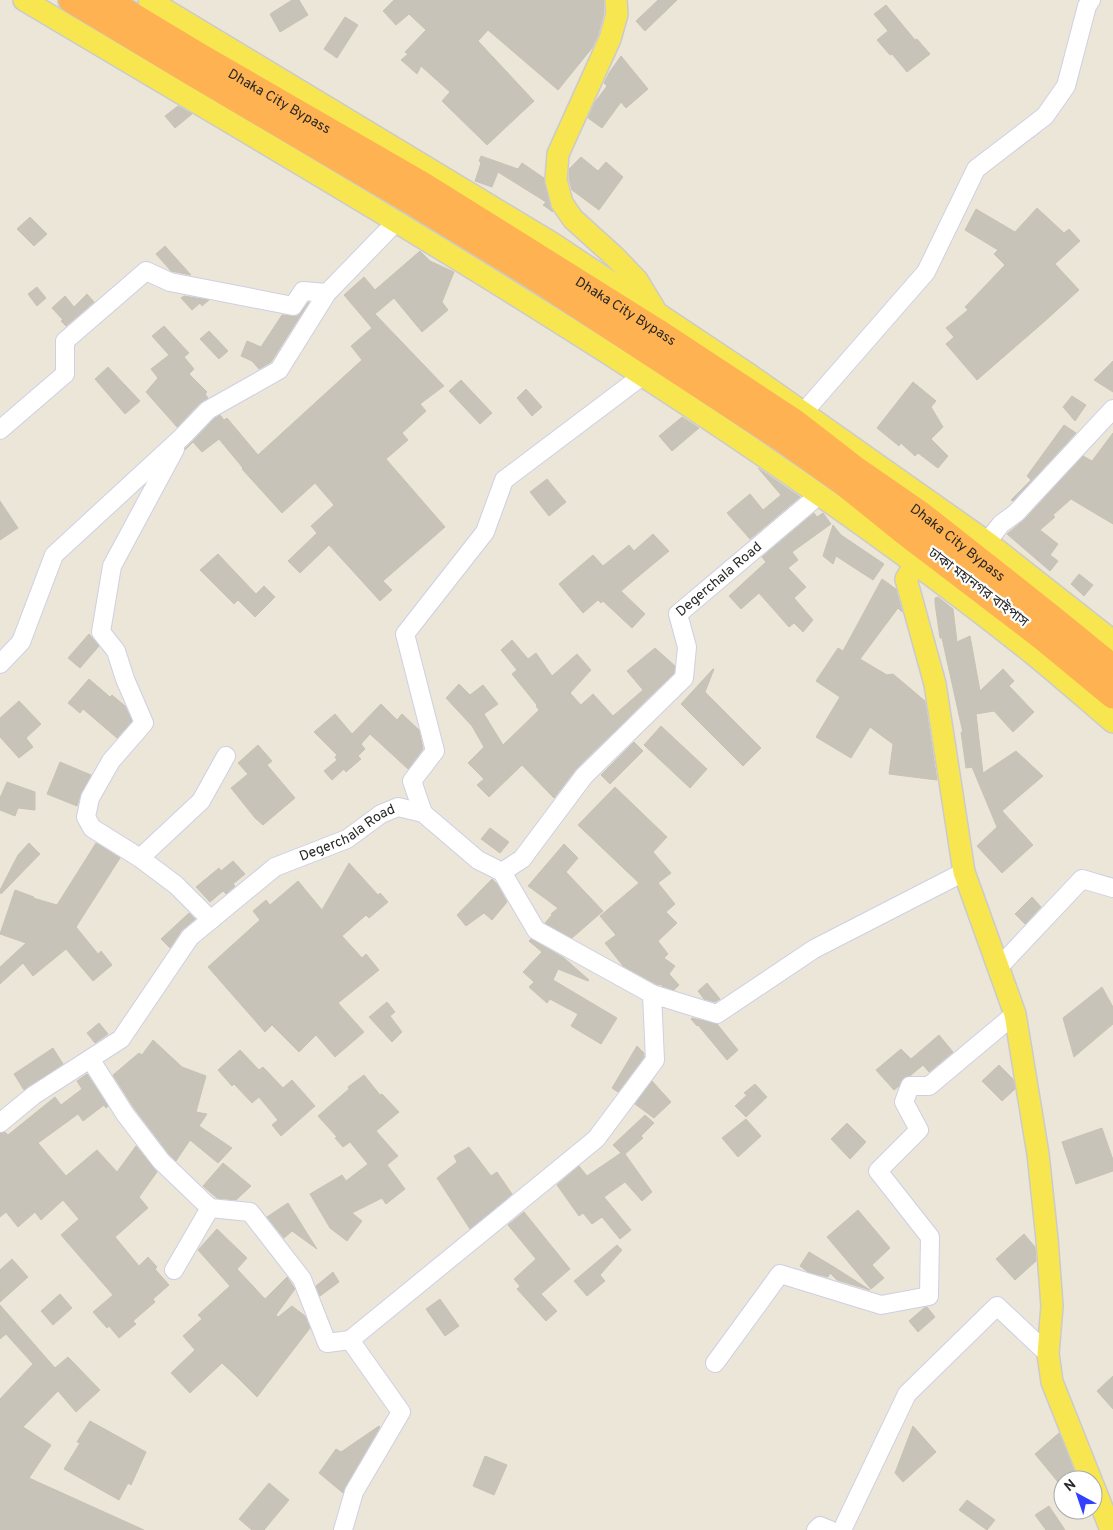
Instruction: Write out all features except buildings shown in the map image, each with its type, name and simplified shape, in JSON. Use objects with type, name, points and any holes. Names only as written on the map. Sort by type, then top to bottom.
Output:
[{"type":"highway","name":"Dhaka City Bypass","points":[[70,0],[408,200],[532,276],[783,440],[842,482]]},
{"type":"highway","name":"Dhaka City Bypass","points":[[107,0],[422,184],[657,331],[795,422],[853,467],[921,514],[1113,667]]},
{"type":"highway","name":"ঢাকা মহানগর বাইপাস","points":[[842,482],[1044,639],[1113,696]]},
{"type":"main road","points":[[24,0],[397,221],[717,425],[819,494],[915,564],[1035,655],[1113,722]]},
{"type":"main road","points":[[150,0],[552,243],[750,375],[987,542],[1113,642]]},
{"type":"main road","points":[[616,0],[617,14],[610,39],[558,154],[556,180],[562,203],[573,219],[637,280],[657,313]]},
{"type":"main road","points":[[915,564],[906,579],[935,684],[964,872],[1014,1014],[1038,1154],[1052,1306],[1048,1354],[1052,1382],[1087,1470]]},
{"type":"main road","points":[[1103,1510],[1111,1530]]},
{"type":"street","points":[[803,412],[926,272],[976,169],[1045,116],[1066,86],[1087,6],[1091,0]]},
{"type":"street","points":[[0,664],[21,642],[54,555],[182,437],[208,410],[279,370],[327,293],[397,221]]},
{"type":"street","points":[[0,430],[65,374],[65,341],[146,271],[170,282],[293,306],[303,291],[327,293]]},
{"type":"street","points":[[423,813],[412,781],[435,751],[405,634],[485,532],[504,480],[642,376]]},
{"type":"street","points":[[987,542],[1000,524],[1016,513],[1113,409]]},
{"type":"street","points":[[182,437],[112,566],[101,632],[116,651],[125,679],[144,723],[111,761],[90,798],[86,816],[92,828],[140,858],[176,885],[210,920]]},
{"type":"street","name":"Degerchala Road","points":[[0,1123],[34,1095],[120,1039],[190,938],[275,867],[347,838],[381,814],[398,807],[423,813],[478,860],[502,872],[522,858],[584,776],[684,678],[687,647],[678,614],[819,494]]},
{"type":"street","points":[[140,858],[201,801],[226,756]]},
{"type":"street","points":[[502,872],[536,930],[652,994],[717,1014],[814,949],[964,872]]},
{"type":"street","points":[[999,967],[1082,879],[1113,888]]},
{"type":"street","points":[[94,1065],[125,1114],[161,1161],[210,1208],[250,1212],[302,1279],[327,1343],[350,1340],[596,1139],[656,1060],[652,994]]},
{"type":"street","points":[[715,1363],[780,1274],[882,1305],[929,1296],[930,1237],[878,1171],[919,1130],[904,1102],[910,1086],[929,1086],[1014,1014]]},
{"type":"street","points":[[174,1270],[210,1208]]},
{"type":"street","points":[[842,1530],[907,1394],[997,1306],[1048,1354]]},
{"type":"street","points":[[343,1530],[354,1492],[401,1412],[350,1340]]},
{"type":"street","points":[[816,1530],[820,1526],[830,1530]]}]
